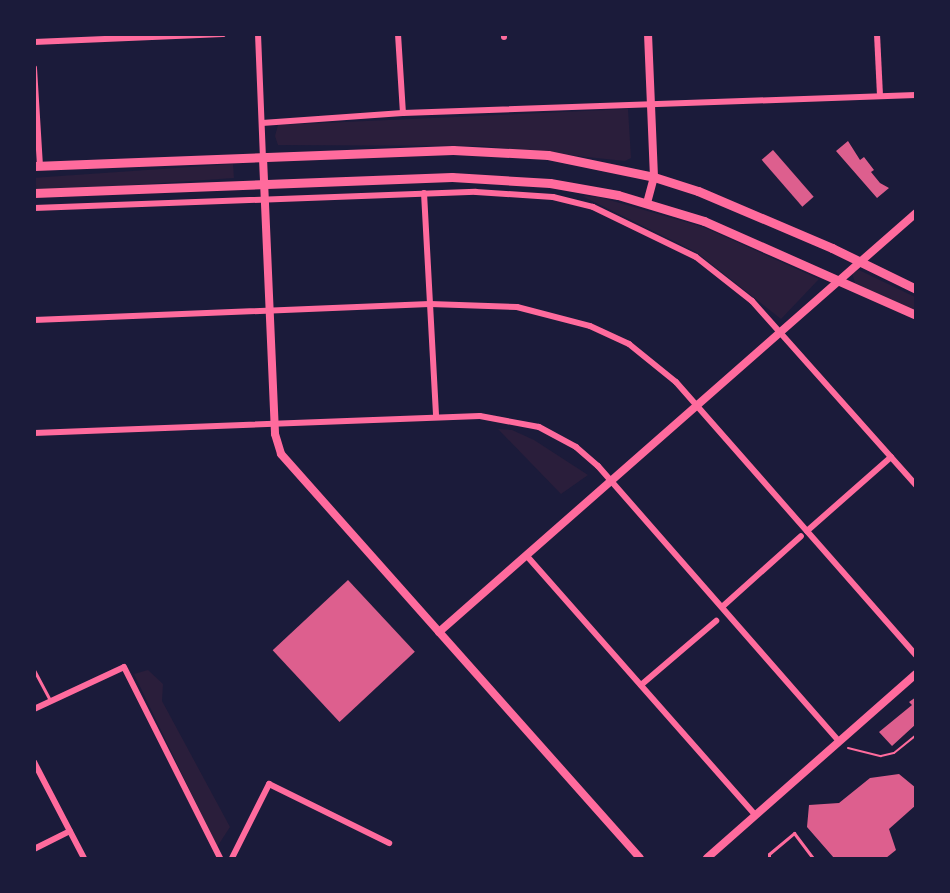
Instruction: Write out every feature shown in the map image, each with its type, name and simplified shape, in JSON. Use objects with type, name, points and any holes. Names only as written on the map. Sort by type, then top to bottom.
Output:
[{"type":"main road","points":[[37,166],[497,151],[579,160],[654,177],[726,202],[861,261],[915,289]]},
{"type":"main road","points":[[34,194],[452,177],[550,183],[647,203],[726,230],[912,314]]},
{"type":"street","points":[[34,42],[223,34]]},
{"type":"street","points":[[258,34],[274,423],[281,454],[640,858]]},
{"type":"street","points":[[398,34],[403,113]]},
{"type":"street","points":[[647,203],[654,177],[648,34]]},
{"type":"street","points":[[878,34],[880,95]]},
{"type":"street","points":[[34,68],[37,166]]},
{"type":"street","points":[[262,123],[403,113],[915,95]]},
{"type":"street","points":[[424,194],[436,417]]},
{"type":"street","points":[[34,208],[424,194],[531,194],[604,211],[696,257],[752,300],[782,331],[915,485]]},
{"type":"street","points":[[439,632],[915,213]]},
{"type":"street","points":[[34,320],[430,304],[517,307],[590,326],[646,356],[697,405],[915,655]]},
{"type":"street","points":[[912,314],[915,321]]},
{"type":"street","points":[[34,433],[436,417],[492,417],[539,427],[576,447],[611,480],[839,741]]},
{"type":"street","points":[[807,531],[891,457]]},
{"type":"street","points":[[722,607],[801,536]]},
{"type":"street","points":[[526,555],[755,815]]},
{"type":"street","points":[[641,685],[716,621]]},
{"type":"street","points":[[34,709],[124,667],[220,858]]},
{"type":"street","points":[[707,858],[915,674]]},
{"type":"street","points":[[34,762],[84,858]]},
{"type":"street","points":[[232,858],[268,784],[388,843]]},
{"type":"street","points":[[34,849],[70,831]]},
{"type":"lane","points":[[34,670],[51,701]]},
{"type":"lane","points":[[769,858],[769,854],[794,834],[813,858]]},
{"type":"path","points":[[839,741],[853,751],[881,756],[894,753],[915,735]]},
{"type":"shaded area","points":[[628,109],[631,158],[625,161],[482,146],[278,145],[275,136],[278,125]]},
{"type":"shaded area","points":[[233,164],[234,178],[36,192],[35,178]]},
{"type":"shaded area","points":[[582,196],[599,197],[703,227],[819,279],[781,319],[696,252]]},
{"type":"shaded area","points":[[859,270],[915,297],[915,311],[855,283],[852,273]]},
{"type":"shaded area","points":[[498,429],[512,430],[534,440],[588,475],[561,494]]},
{"type":"shaded area","points":[[148,670],[163,684],[162,701],[230,827],[217,847],[134,674]]},
{"type":"building","points":[[848,141],[860,160],[864,157],[874,170],[871,172],[880,183],[889,188],[877,198],[836,151]]},
{"type":"building","points":[[773,150],[814,197],[802,207],[762,160]]},
{"type":"building","points":[[348,580],[415,652],[340,722],[273,650]]},
{"type":"building","points":[[916,697],[916,724],[892,746],[879,732],[912,705],[909,702]]},
{"type":"building","points":[[899,774],[916,788],[916,805],[889,829],[896,850],[886,858],[834,858],[807,827],[809,805],[839,803],[870,778]]}]
